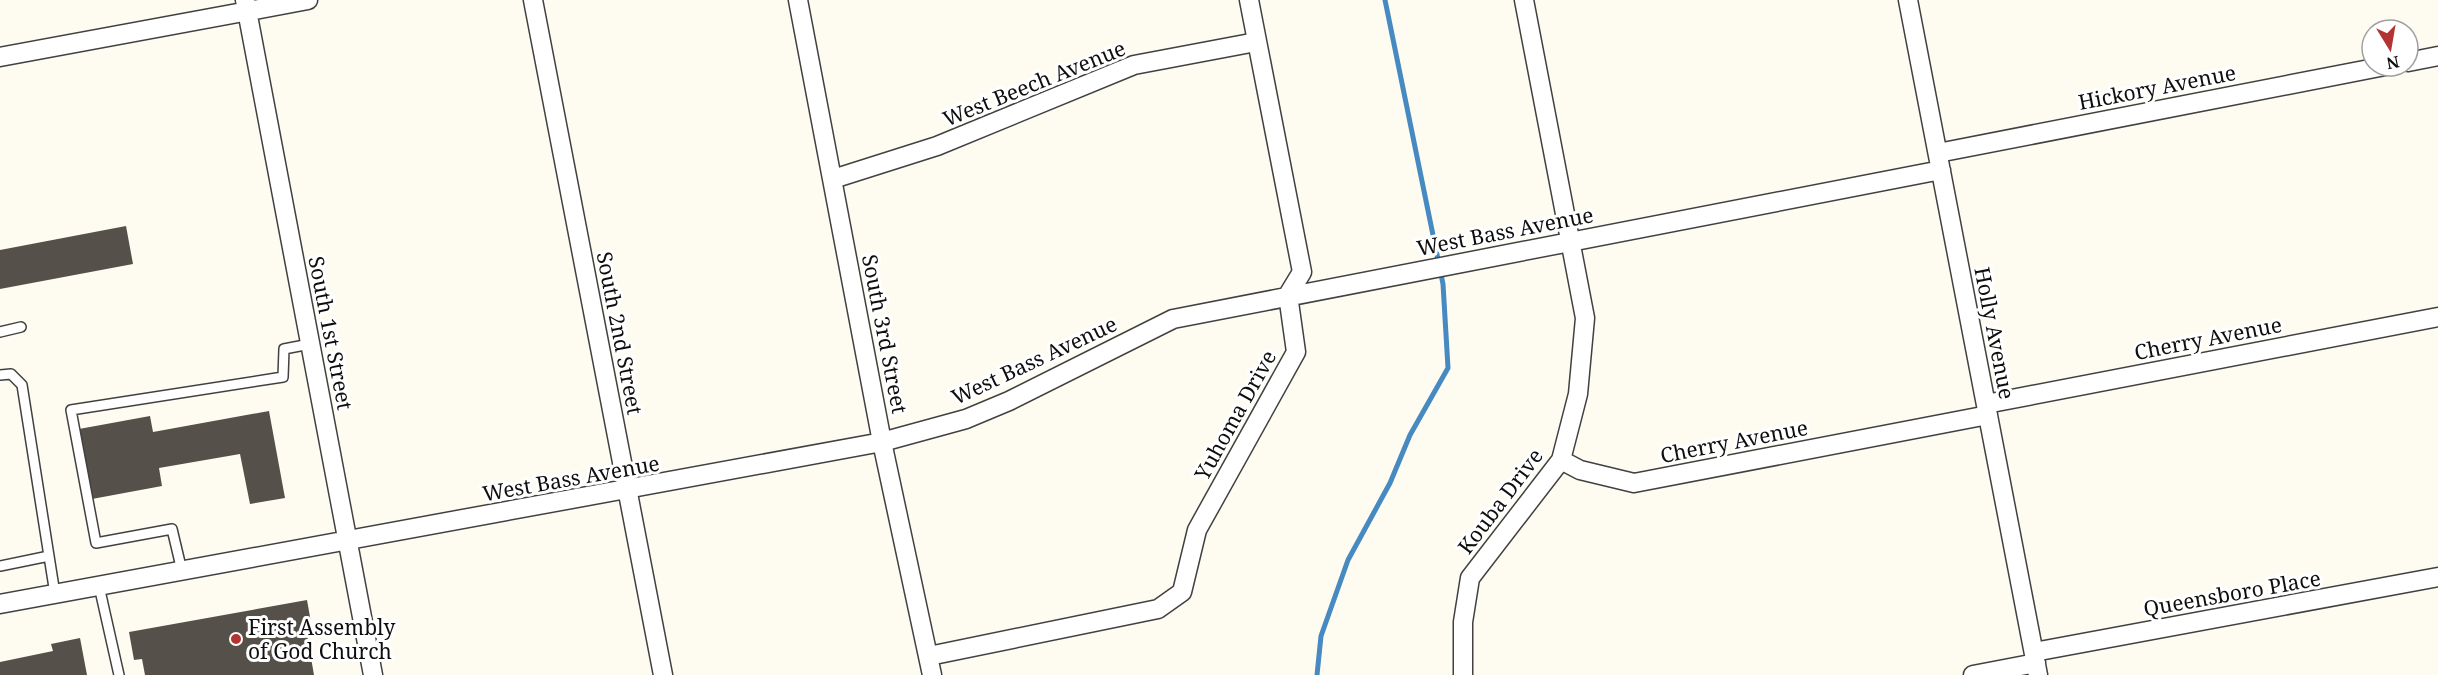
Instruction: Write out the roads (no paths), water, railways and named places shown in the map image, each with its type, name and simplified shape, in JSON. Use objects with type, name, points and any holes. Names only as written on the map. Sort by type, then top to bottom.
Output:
[{"type":"street","points":[[0,57],[246,6],[308,0]]},
{"type":"street","name":"South 2nd Street","points":[[533,0],[663,675]]},
{"type":"street","name":"South 3rd Street","points":[[798,0],[882,441],[932,675]]},
{"type":"street","points":[[1249,0],[1302,272],[1288,295]]},
{"type":"street","name":"Kouba Drive","points":[[1463,675],[1463,622],[1470,578],[1561,460],[1578,394],[1585,318],[1524,0]]},
{"type":"street","name":"Holly Avenue","points":[[1908,0],[2036,663]]},
{"type":"street","name":"South 1st Street","points":[[246,6],[373,675]]},
{"type":"street","name":"West Beech Avenue","points":[[833,179],[938,146],[1134,65],[1256,42]]},
{"type":"street","points":[[2420,60],[2438,56]]},
{"type":"street","name":"Hickory Avenue","points":[[1940,162],[2360,71]]},
{"type":"street","name":"West Bass Avenue","points":[[0,604],[627,490],[882,441],[966,418],[1009,401],[1173,319],[1570,242],[1940,162]]},
{"type":"street","name":"Yuhoma Drive","points":[[928,656],[1158,609],[1182,592],[1197,530],[1296,352],[1288,295]]},
{"type":"street","name":"Cherry Avenue","points":[[1561,460],[1580,470],[1634,483],[2438,316]]},
{"type":"street","name":"Queensboro Place","points":[[1973,675],[2438,577]]},
{"type":"lane","points":[[0,332],[21,327]]},
{"type":"lane","points":[[182,571],[172,529],[96,543],[71,410],[283,377],[284,349],[310,344]]},
{"type":"lane","points":[[0,375],[11,374],[22,385],[54,594]]},
{"type":"lane","points":[[0,566],[49,556]]},
{"type":"lane","points":[[99,586],[119,675]]},
{"type":"waterway","points":[[1317,675],[1321,636],[1348,560],[1390,483],[1410,435],[1448,368],[1443,284],[1385,0]]},
{"type":"place","name":"First Assembly of God Church","points":[[236,639]]}]
